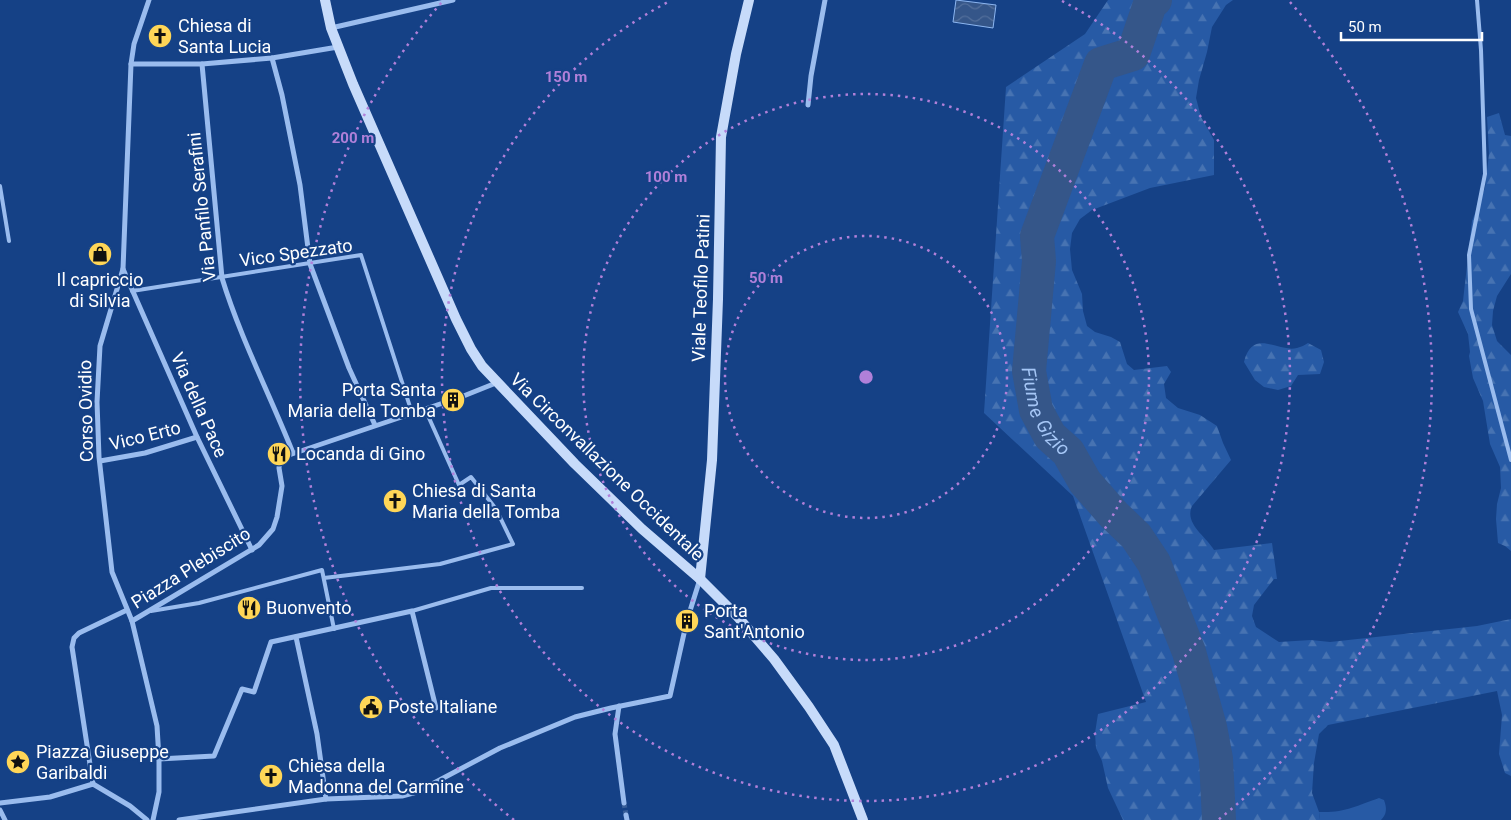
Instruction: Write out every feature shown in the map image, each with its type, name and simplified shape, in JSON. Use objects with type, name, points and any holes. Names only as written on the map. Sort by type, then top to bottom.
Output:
[{"type":"main road","name":"Via Circonvallazione Occidentale","points":[[325,0],[331,28],[353,84],[470,348],[496,383],[575,464],[642,529],[700,579],[737,616],[774,659],[834,745],[863,820]]},
{"type":"main road","name":"Viale Teofilo Patini","points":[[700,579],[712,460],[722,137],[736,54],[750,0]]},
{"type":"street","name":"Corso Ovidio","points":[[149,0],[134,44],[131,64],[123,269],[100,346],[97,402],[100,461],[112,572],[132,621],[157,726],[159,792],[153,820]]},
{"type":"street","points":[[331,28],[454,0]]},
{"type":"street","points":[[808,105],[811,76],[825,0]]},
{"type":"street","points":[[131,64],[202,64],[272,58],[339,46]]},
{"type":"street","points":[[272,58],[282,95],[300,185],[310,264],[349,368],[375,425]]},
{"type":"street","name":"Via Panfilo Serafini","points":[[202,64],[222,278],[230,303],[293,453]]},
{"type":"street","name":"Via della Pace","points":[[123,269],[197,437],[252,550]]},
{"type":"street","points":[[461,397],[496,383]]},
{"type":"street","points":[[293,453],[446,402]]},
{"type":"street","name":"Vico Erto","points":[[100,461],[145,453],[197,437]]},
{"type":"street","name":"Piazza Plebiscito","points":[[132,621],[252,550],[272,529],[277,517],[282,486],[279,468],[280,460],[293,453]]},
{"type":"street","points":[[689,614],[700,579]]},
{"type":"street","points":[[93,784],[72,647],[74,638],[79,633],[127,610]]},
{"type":"street","points":[[159,758],[214,756],[242,689],[254,692],[271,642],[412,611],[436,708]]},
{"type":"street","points":[[179,820],[326,798],[391,798],[417,792],[500,748],[575,717],[670,696],[685,629]]},
{"type":"street","points":[[296,637],[317,734],[326,798]]},
{"type":"street","points":[[620,706],[614,734],[624,803]]},
{"type":"street","points":[[0,803],[50,797],[93,784],[130,806],[147,820]]},
{"type":"street","points":[[0,810],[5,820]]},
{"type":"lane","points":[[1478,0],[1482,50],[1485,174],[1469,255],[1471,309],[1511,460]]},
{"type":"lane","points":[[0,186],[9,241]]},
{"type":"lane","name":"Vico Spezzato","points":[[132,291],[361,255],[412,413]]},
{"type":"lane","points":[[324,578],[440,564],[513,544],[496,509],[471,477],[459,485],[425,409]]},
{"type":"lane","points":[[149,611],[199,603],[322,570],[334,629]]},
{"type":"lane","points":[[412,611],[491,588],[582,588]]},
{"type":"green space","points":[[1108,0],[1233,0],[1226,5],[1212,27],[1196,98],[1201,117],[1214,140],[1214,175],[1150,188],[1092,210],[1080,219],[1072,233],[1070,249],[1072,270],[1082,294],[1083,311],[1087,326],[1095,332],[1120,342],[1127,364],[1134,370],[1167,366],[1171,372],[1164,384],[1166,398],[1178,408],[1200,415],[1217,426],[1231,460],[1192,506],[1191,518],[1197,530],[1214,550],[1272,543],[1277,579],[1274,579],[1254,605],[1252,616],[1256,627],[1279,642],[1311,640],[1330,642],[1477,626],[1511,619],[1511,776],[1505,773],[1499,754],[1502,715],[1497,691],[1328,725],[1319,734],[1314,763],[1312,793],[1320,820],[1123,820],[1108,788],[1102,761],[1096,748],[1095,733],[1098,714],[1146,702],[1073,496],[984,413],[1006,87],[1085,34]]},
{"type":"green space","points":[[1499,113],[1505,135],[1511,136],[1511,274],[1497,296],[1492,325],[1497,341],[1511,355],[1511,551],[1498,543],[1496,519],[1501,488],[1500,467],[1490,444],[1483,401],[1473,378],[1468,334],[1458,312],[1463,301],[1472,221],[1485,188],[1489,154],[1487,117]]},
{"type":"green space","points":[[1308,343],[1321,350],[1324,362],[1320,374],[1298,375],[1291,386],[1278,390],[1264,387],[1255,380],[1244,362],[1253,346],[1267,344],[1290,349],[1298,348]]},
{"type":"green space","points":[[1379,798],[1384,800],[1386,808],[1381,820],[1320,820],[1319,812],[1343,810]]},
{"type":"water","points":[[956,0],[996,5],[993,28],[953,22]]},
{"type":"waterway","name":"Fiume Gizio","points":[[1155,0],[1150,4],[1133,54],[1101,64],[1037,236],[1039,261],[1029,371],[1036,410],[1050,436],[1068,452],[1085,482],[1114,515],[1136,536],[1154,563],[1189,652],[1210,727],[1216,759],[1219,820]]},
{"type":"tunnel","points":[[446,402],[461,397]]},
{"type":"tunnel","points":[[685,629],[689,614]]},
{"type":"tunnel","points":[[624,803],[626,815]]},
{"type":"place","name":"Chiesa di Santa Lucia","points":[[160,36]]},
{"type":"place","name":"Il capriccio di Silvia","points":[[100,254]]},
{"type":"place","name":"Porta Santa Maria della Tomba","points":[[453,400]]},
{"type":"place","name":"Locanda di Gino","points":[[279,454]]},
{"type":"place","name":"Chiesa di Santa Maria della Tomba","points":[[395,501]]},
{"type":"place","name":"Buonvento","points":[[249,608]]},
{"type":"place","name":"Porta Sant'Antonio","points":[[687,621]]},
{"type":"place","name":"Poste Italiane","points":[[371,707]]},
{"type":"place","name":"Piazza Giuseppe Garibaldi","points":[[18,762]]},
{"type":"place","name":"Chiesa della Madonna del Carmine","points":[[271,776]]}]
